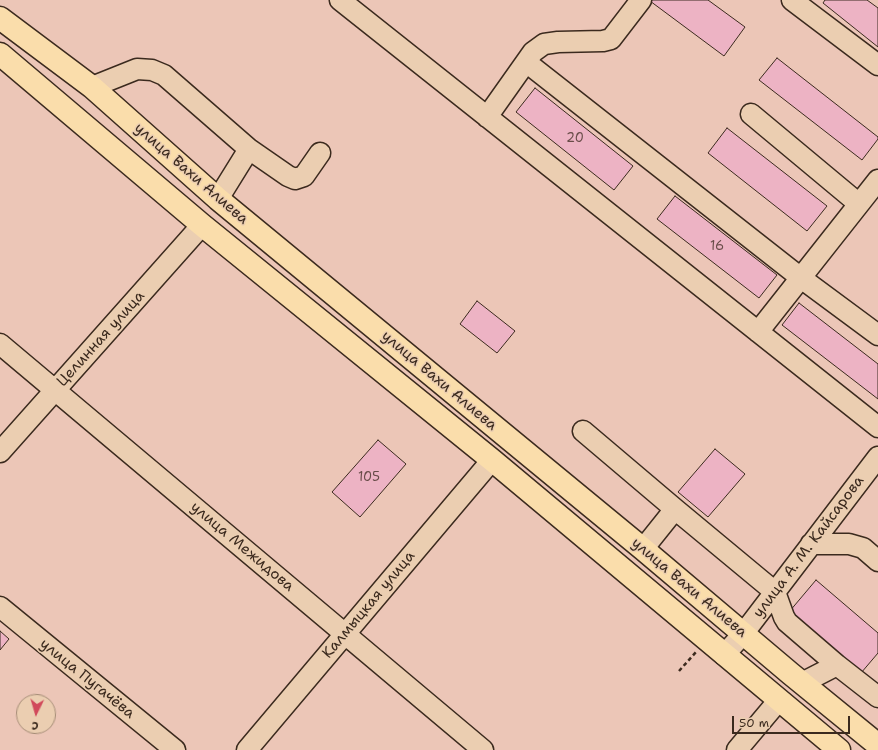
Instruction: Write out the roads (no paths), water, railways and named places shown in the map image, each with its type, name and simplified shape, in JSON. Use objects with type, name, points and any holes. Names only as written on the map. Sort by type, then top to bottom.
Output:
[{"type":"main road","name":"улица Вахи Алиева","points":[[0,18],[92,87],[218,199],[643,549],[743,634],[878,745]]},
{"type":"main road","name":"улица Вахи Алиева","points":[[0,54],[202,226],[492,460],[839,750]]},
{"type":"street","points":[[340,0],[878,427]]},
{"type":"street","points":[[487,117],[533,52],[544,44],[558,42],[603,41],[611,39],[641,0]]},
{"type":"street","points":[[796,1],[878,65]]},
{"type":"street","points":[[526,62],[801,278],[878,334]]},
{"type":"street","points":[[92,87],[137,69],[152,70],[164,75],[249,149],[288,176],[295,179],[304,176],[320,152]]},
{"type":"street","points":[[751,114],[860,204]]},
{"type":"street","points":[[218,199],[249,149]]},
{"type":"street","points":[[758,332],[878,180]]},
{"type":"street","name":"Целинная улица","points":[[0,452],[202,226]]},
{"type":"street","name":"улица Межидова","points":[[0,344],[483,750]]},
{"type":"street","points":[[583,431],[674,509],[775,592],[787,622],[837,665],[878,697]]},
{"type":"street","name":"улица А. М. Кайсарова","points":[[724,655],[743,634],[811,544],[872,478],[878,457]]},
{"type":"street","name":"Калмыцкая улица","points":[[247,750],[492,460]]},
{"type":"street","points":[[643,549],[674,509]]},
{"type":"street","points":[[811,544],[850,544],[862,548],[878,561]]},
{"type":"street","name":"улица Пугачёва","points":[[0,607],[175,750]]},
{"type":"street","points":[[802,683],[837,665]]},
{"type":"street","points":[[737,750],[779,700]]}]
